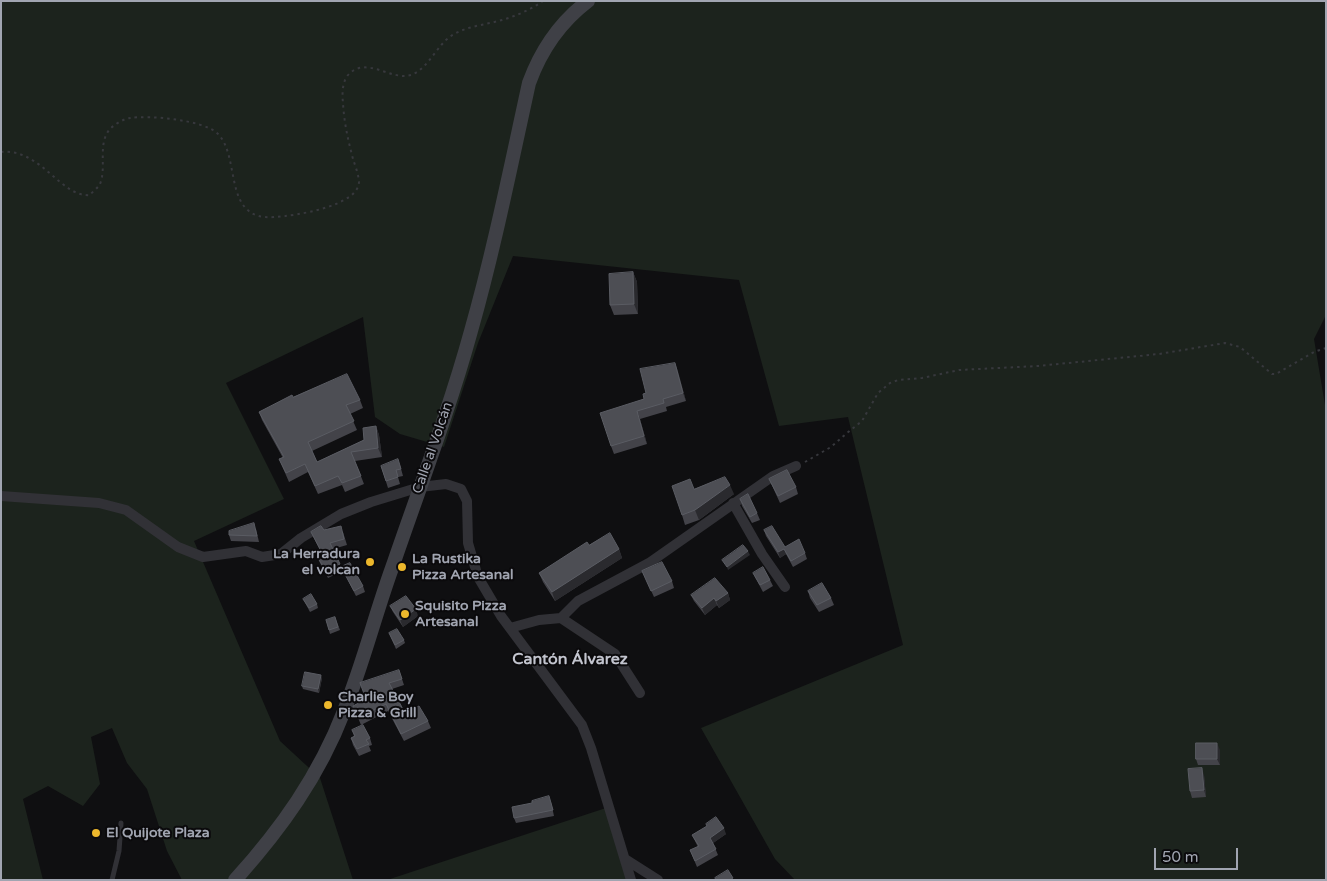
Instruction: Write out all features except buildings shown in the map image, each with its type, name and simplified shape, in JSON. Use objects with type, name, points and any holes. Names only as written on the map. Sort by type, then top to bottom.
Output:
[{"type":"street","name":"Calle al Volcán","points":[[235,880],[270,840],[305,791],[322,762],[344,712],[360,657],[448,409],[472,330],[529,83],[539,58],[552,35],[588,1]]},
{"type":"street","points":[[510,628],[531,621],[561,618],[578,602],[649,562],[773,476],[796,466]]},
{"type":"street","points":[[1,496],[98,503],[126,510],[178,547],[203,557],[246,551],[262,557],[281,554],[301,538],[341,514],[371,502],[420,486],[446,484],[454,486],[464,493],[468,508],[468,542],[478,578],[510,628],[582,725],[591,748],[631,880]]},
{"type":"street","points":[[733,503],[762,554],[785,587]]},
{"type":"street","points":[[561,618],[615,654],[640,693]]},
{"type":"street","points":[[625,859],[658,880]]},
{"type":"lane","points":[[112,880],[119,852],[121,823]]},
{"type":"path","points":[[1,152],[19,154],[38,162],[72,191],[83,196],[90,195],[100,184],[104,141],[110,130],[121,121],[129,118],[148,118],[206,125],[219,134],[225,145],[235,186],[246,210],[256,217],[275,217],[331,206],[344,202],[354,194],[359,182],[344,123],[342,96],[344,84],[349,74],[361,68],[374,68],[395,75],[411,74],[426,63],[437,48],[451,36],[464,29],[503,20],[531,9],[543,1]]},
{"type":"path","points":[[796,466],[831,447],[862,421],[878,393],[890,383],[898,380],[922,378],[959,370],[1038,366],[1159,354],[1225,343],[1240,347],[1272,374],[1276,374],[1314,352],[1326,348]]},
{"type":"shaded area","points":[[1,1],[1326,1],[1326,315],[1314,339],[1326,411],[1326,880],[795,880],[775,859],[701,728],[903,645],[848,417],[779,426],[739,280],[513,256],[478,343],[444,447],[400,434],[375,417],[363,317],[226,383],[284,499],[194,541],[280,741],[320,778],[353,880],[182,880],[167,851],[147,789],[127,763],[112,728],[91,737],[100,784],[83,806],[48,786],[23,799],[43,880],[1,880]]},
{"type":"shaded area","points":[[609,807],[636,880],[387,880]]},
{"type":"place","name":"La Herradura el volcan","points":[[370,562]]},
{"type":"place","name":"La Rustika Pizza Artesanal","points":[[402,567]]},
{"type":"place","name":"Squisito Pizza Artesanal","points":[[405,614]]},
{"type":"place","name":"Charlie Boy Pizza & Grill","points":[[328,705]]},
{"type":"place","name":"El Quijote Plaza","points":[[96,833]]},
{"type":"district","name":"Cantón Álvarez","points":[[570,660]]}]
